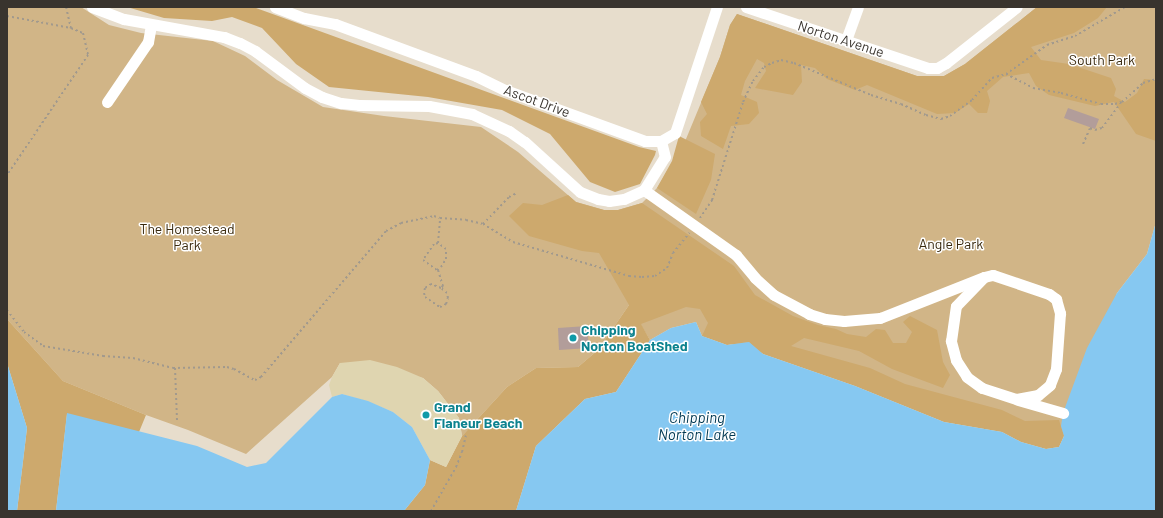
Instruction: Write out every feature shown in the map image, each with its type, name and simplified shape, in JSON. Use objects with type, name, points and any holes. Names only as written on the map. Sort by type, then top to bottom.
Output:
[{"type":"street","points":[[92,7],[124,19],[150,25],[224,37],[240,43],[255,51],[305,88],[322,97],[341,103],[359,105],[429,106],[472,114],[509,131],[525,142],[564,179],[589,197],[609,201],[624,199],[644,190],[665,157],[661,141],[675,133],[717,7]]},
{"type":"street","name":"Ascot Drive","points":[[275,7],[304,18],[342,27],[476,76],[505,90],[645,141],[661,141]]},
{"type":"street","name":"Norton Avenue","points":[[746,7],[928,68],[937,68],[946,63],[1017,7]]},
{"type":"street","points":[[846,40],[858,7]]},
{"type":"street","points":[[107,102],[148,42],[150,25]]},
{"type":"street","points":[[644,190],[695,225],[736,256],[755,278],[774,295],[809,314],[825,319],[844,321],[880,318],[984,277],[993,275],[1000,276],[1049,294],[1056,299],[1060,313],[1056,369],[1050,385],[1038,395],[1016,399]]},
{"type":"street","points":[[956,306],[984,277]]},
{"type":"street","points":[[944,293],[954,298],[956,306],[951,341],[956,360],[967,377],[982,388],[1063,413]]},
{"type":"path","points":[[66,7],[71,28]]},
{"type":"path","points":[[7,310],[24,332],[43,346],[102,356],[133,358],[175,368],[234,369],[255,380],[261,377],[386,231],[401,223],[434,216],[440,218],[466,220],[483,224],[513,242],[629,276],[655,276],[668,268],[672,253],[695,225],[712,200],[743,102],[753,81],[764,67],[781,60],[794,63],[871,95],[941,119],[950,116],[972,100],[992,78],[1006,74],[1047,45],[1075,36],[1125,7]]},
{"type":"path","points":[[7,16],[71,28],[83,33],[88,55],[7,174]]},
{"type":"path","points":[[1006,74],[1033,88],[1062,92],[1101,104],[1115,104],[1122,102]]},
{"type":"path","points":[[1083,144],[1090,128],[1095,130],[1102,128],[1122,102],[1143,83],[1156,79]]},
{"type":"path","points":[[483,224],[509,197],[517,193]]},
{"type":"path","points":[[438,243],[440,218]]},
{"type":"path","points":[[438,243],[446,249],[446,259],[438,270]]},
{"type":"path","points":[[438,243],[434,244],[423,260],[425,263],[438,270],[443,284],[441,288]]},
{"type":"path","points":[[431,284],[441,288],[448,293],[448,298],[446,304],[440,307],[425,297],[424,293],[426,288],[431,284]]},
{"type":"path","points":[[175,368],[177,421]]},
{"type":"path","points":[[432,511],[456,466],[462,452],[466,435]]},
{"type":"green space","points":[[7,7],[81,7],[109,25],[141,33],[213,41],[245,56],[277,80],[323,107],[384,116],[481,127],[518,152],[576,202],[604,210],[618,210],[642,203],[657,188],[686,139],[720,57],[730,25],[737,14],[917,76],[944,76],[965,64],[1037,7],[1156,7],[1156,222],[1147,254],[1117,293],[1064,436],[702,336],[696,322],[671,328],[650,340],[629,305],[598,350],[578,367],[536,368],[507,387],[462,436],[459,418],[438,391],[423,378],[340,363],[332,377],[246,454],[63,381],[7,319]]},
{"type":"shaded area","points":[[127,7],[253,7],[639,147],[656,151],[655,155],[640,184],[615,192],[590,182],[550,134],[502,110],[428,97],[329,87],[296,64],[262,28],[232,17],[212,21],[164,18]]},
{"type":"shaded area","points":[[1037,7],[1107,7],[1098,18],[1074,33],[1031,47],[1041,60],[1069,64],[1111,78],[1116,89],[1114,96],[1125,102],[1137,93],[1144,79],[1156,80],[1156,141],[1136,134],[1114,102],[1095,106],[1049,95],[1036,86],[1029,73],[1003,77],[987,91],[990,101],[987,113],[978,113],[969,104],[955,113],[937,114],[867,85],[855,90],[827,79],[815,68],[801,65],[802,82],[793,95],[755,88],[766,71],[764,63],[757,59],[745,81],[741,95],[757,102],[759,113],[749,124],[731,126],[723,149],[701,136],[700,122],[707,114],[701,102],[720,57],[730,25],[737,14],[917,76],[944,76],[965,64]]},
{"type":"shaded area","points":[[679,136],[715,154],[711,180],[696,214],[657,188],[672,161]]},
{"type":"shaded area","points":[[568,195],[576,202],[604,210],[618,210],[642,203],[734,266],[755,295],[793,316],[818,325],[836,329],[847,334],[866,337],[876,329],[885,330],[893,343],[906,343],[912,332],[903,322],[910,316],[937,330],[943,362],[950,375],[943,388],[892,369],[859,351],[804,338],[791,346],[870,368],[905,384],[1002,410],[1025,421],[1059,420],[1064,436],[1059,447],[1046,449],[1021,442],[1002,432],[944,422],[855,386],[763,354],[749,342],[727,345],[702,336],[708,323],[700,309],[686,307],[641,324],[650,340],[616,392],[585,399],[536,446],[516,511],[404,511],[425,485],[430,460],[446,467],[462,436],[507,387],[536,368],[578,367],[598,350],[629,305],[599,253],[582,251],[529,236],[509,216],[523,203],[542,205]]},
{"type":"shaded area","points":[[7,319],[63,381],[146,415],[139,432],[67,414],[56,511],[17,511],[27,428],[7,363]]},
{"type":"sand","name":"Grand Flaneur Beach","points":[[370,360],[397,367],[423,378],[438,391],[459,418],[462,436],[446,467],[430,460],[412,427],[393,412],[369,402],[342,394],[332,397],[329,385],[340,363]]},
{"type":"water","name":"Chipping Norton Lake","points":[[1156,222],[1156,511],[516,511],[536,446],[585,399],[616,392],[650,340],[671,328],[696,322],[702,336],[727,345],[749,342],[763,354],[855,386],[944,422],[1002,432],[1021,442],[1046,449],[1059,447],[1064,436],[1061,426],[1063,413],[1087,348],[1117,293],[1147,254]]},
{"type":"water","points":[[7,363],[27,428],[17,511],[7,511]]},
{"type":"water","points":[[342,394],[368,401],[393,412],[412,427],[430,460],[425,485],[404,511],[56,511],[67,413],[197,446],[247,467],[266,463],[332,397]]},
{"type":"building","points":[[1068,108],[1099,119],[1095,129],[1064,118]]},
{"type":"building","name":"Chipping Norton BoatShed","points":[[587,326],[589,348],[559,350],[558,328]]},
{"type":"place","name":"Chipping Norton BoatShed","points":[[573,338]]},
{"type":"place","name":"Grand Flaneur Beach","points":[[426,415]]},
{"type":"park label","name":"South Park","points":[[1102,60]]},
{"type":"park label","name":"The Homestead Park","points":[[187,238]]},
{"type":"park label","name":"Angle Park","points":[[951,244]]}]
